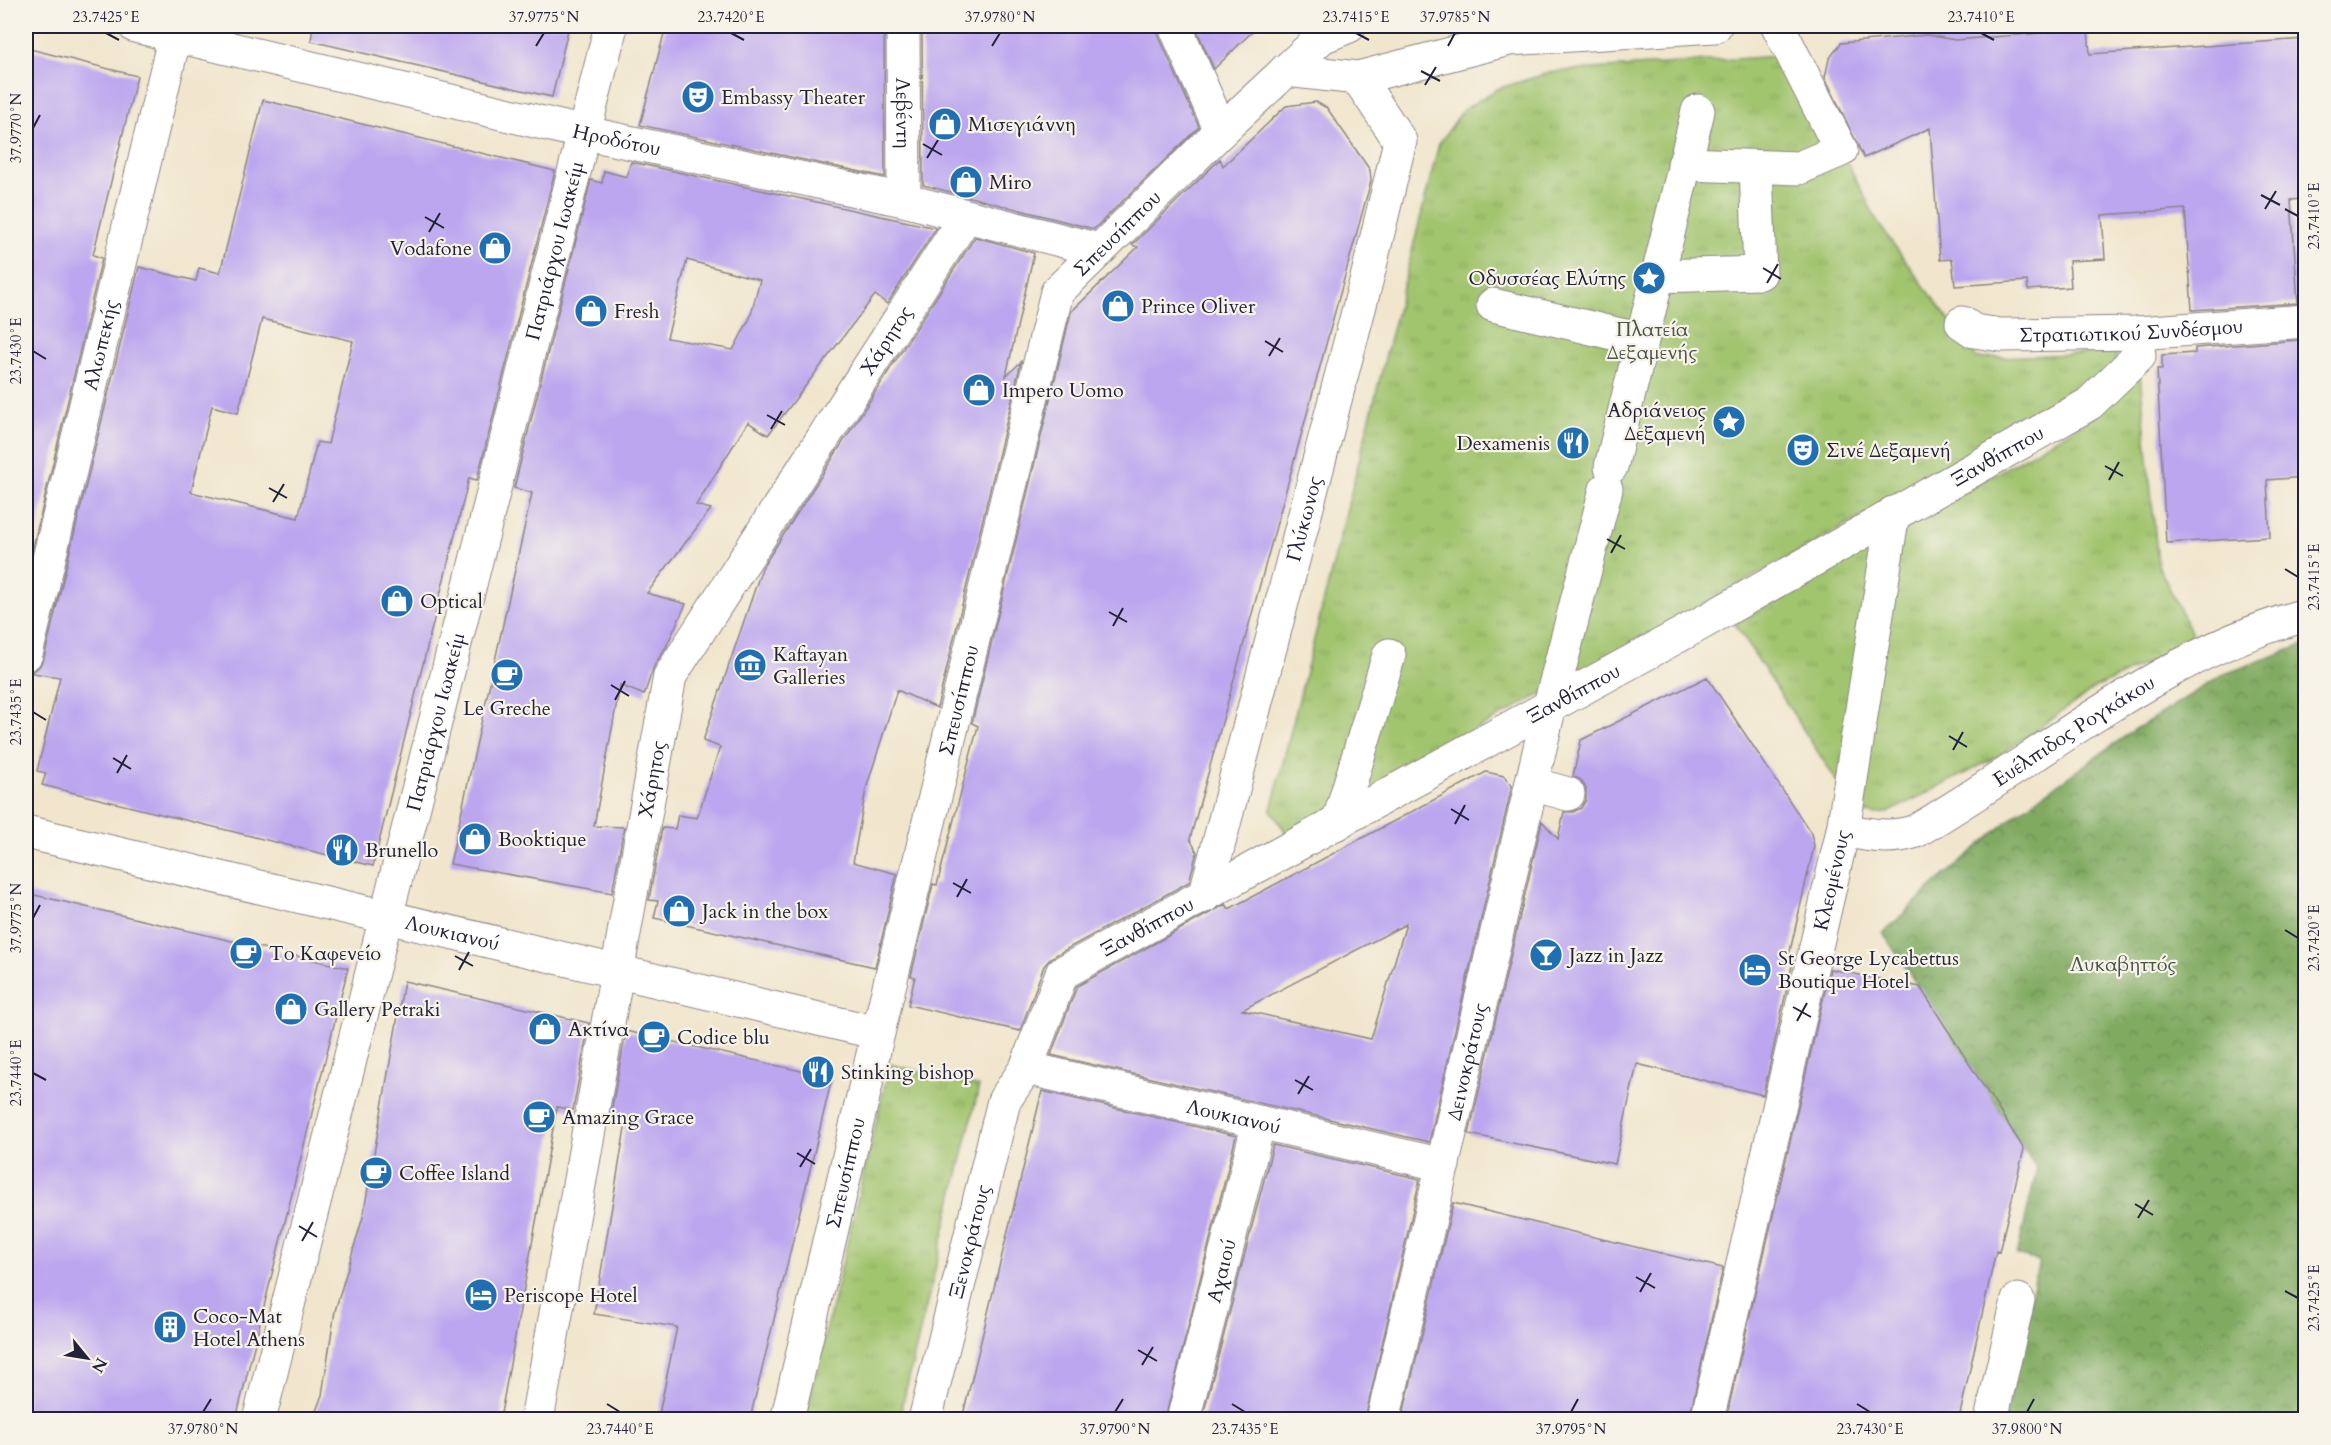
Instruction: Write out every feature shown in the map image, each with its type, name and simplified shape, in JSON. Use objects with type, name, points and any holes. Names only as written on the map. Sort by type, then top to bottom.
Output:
[{"type":"street","name":"Ηροδότου","points":[[135,26],[585,133],[904,200],[1099,250]]},
{"type":"street","name":"Πατριάρχου Ιωακείμ","points":[[259,1419],[611,26]]},
{"type":"street","name":"Λεβέντη","points":[[903,26],[904,200]]},
{"type":"street","points":[[1175,26],[1221,131]]},
{"type":"street","points":[[1286,70],[1322,37],[1349,26]]},
{"type":"street","points":[[1286,70],[1359,78],[1509,39],[1716,26]]},
{"type":"street","points":[[1684,164],[1799,168],[1841,150],[1778,26]]},
{"type":"street","name":"Αλωπεκής","points":[[26,654],[175,35]]},
{"type":"street","name":"Σπευσίππου","points":[[788,1419],[878,1033],[1057,292],[1286,70]]},
{"type":"street","name":"Γλύκωνος","points":[[1205,896],[1368,273],[1400,141],[1359,78]]},
{"type":"street","name":"Δεινοκράτους","points":[[1383,1419],[1550,705],[1609,478],[1698,111]]},
{"type":"street","points":[[1658,276],[1760,273],[1756,167]]},
{"type":"street","name":"Χάρητος","points":[[537,1419],[670,676],[966,216]]},
{"type":"street","points":[[1493,305],[1642,340]]},
{"type":"street","name":"Στρατιωτικού Συνδέσμου","points":[[1962,323],[1974,331],[1990,335],[2137,333],[2306,321]]},
{"type":"street","name":"Ξανθίππου","points":[[1026,1068],[1062,973],[1701,624],[1893,513],[2089,404],[2139,356],[2137,333]]},
{"type":"street","name":"Κλεομένους","points":[[1707,1419],[1843,830],[1893,513]]},
{"type":"street","name":"Ευέλπιδος Ρογκάκου","points":[[1843,830],[1876,837],[1902,836],[1916,831],[2116,700],[2217,648],[2306,615]]},
{"type":"street","points":[[1338,823],[1389,655]]},
{"type":"street","points":[[1532,784],[1568,794]]},
{"type":"street","name":"Λουκιανού","points":[[26,832],[878,1033]]},
{"type":"street","name":"Λουκιανού","points":[[1026,1068],[1443,1165]]},
{"type":"street","name":"Ξενοκράτους","points":[[925,1419],[1004,1101],[1026,1068]]},
{"type":"street","name":"Αχαιού","points":[[1183,1419],[1259,1122]]},
{"type":"street","points":[[1991,1419],[2018,1300]]},
{"type":"green space","name":"Πλατεία Δεξαμενής","points":[[1791,55],[1880,226],[1977,358],[2118,352],[2114,365],[2095,383],[1927,481],[1287,834],[1271,810],[1439,144],[1463,110],[1497,89],[1551,72]]},
{"type":"green space","points":[[2140,374],[2158,565],[2195,640],[2097,687],[2000,755],[1890,812],[1872,814],[1854,808],[1735,624],[2089,420]]},
{"type":"green space","name":"Λυκαβηττός","points":[[2305,644],[2305,1419],[2004,1419],[2039,1261],[2017,1255],[2037,1169],[1883,933],[1938,881],[2017,813],[2134,730],[2222,675]]},
{"type":"green space","points":[[890,1064],[979,1087],[899,1419],[805,1419]]},
{"type":"building","points":[[313,26],[569,26],[552,97],[311,41]]},
{"type":"building","points":[[666,26],[884,26],[885,177],[640,125]]},
{"type":"building","points":[[922,26],[1157,26],[1158,34],[1199,127],[1094,229],[923,185]]},
{"type":"building","points":[[1195,26],[1258,26],[1214,69]]},
{"type":"building","points":[[2088,29],[2090,54],[2306,39],[2306,172],[2301,172],[2303,199],[2291,200],[2298,303],[2192,310],[2185,209],[2102,215],[2105,259],[2069,261],[2071,287],[2028,290],[2027,281],[1955,286],[1952,259],[1940,260],[1930,128],[1864,158],[1825,77],[1829,59],[1841,43],[1927,35],[1955,40]]},
{"type":"building","points":[[26,48],[137,76],[93,255],[102,258],[26,576]]},
{"type":"building","points":[[263,100],[555,171],[477,480],[469,478],[373,866],[42,785],[46,773],[37,771],[60,677],[26,672],[32,672],[39,667],[44,658],[139,267],[196,281],[199,268],[220,273]],"holes":[[[262,319],[353,341],[328,444],[317,442],[298,518],[191,492],[212,406],[238,413]]]},
{"type":"building","points":[[1316,102],[1327,108],[1370,170],[1371,181],[1190,839],[1197,852],[1189,882],[1052,957],[1044,966],[1020,1031],[908,1005],[915,977],[911,976],[933,884],[937,885],[978,726],[972,723],[1071,312],[1138,247],[1132,245],[1220,159],[1223,166],[1286,106]]},
{"type":"building","points":[[631,162],[936,228],[887,304],[875,295],[768,435],[748,422],[696,505],[711,509],[647,593],[686,604],[666,647],[654,666],[644,695],[620,685],[594,826],[624,827],[612,893],[450,864],[532,493],[514,488],[591,180],[602,183],[604,171],[627,177]],"holes":[[[687,260],[760,280],[750,318],[733,350],[667,338]]]},
{"type":"building","points":[[975,237],[1034,253],[1006,376],[1021,362],[937,708],[897,690],[866,789],[853,862],[897,874],[875,967],[654,918],[658,901],[649,900],[662,828],[675,829],[678,815],[697,818],[720,747],[703,741],[762,568]]},
{"type":"building","points":[[2300,340],[2300,346],[2306,345],[2306,477],[2267,480],[2270,537],[2166,543],[2157,369],[2162,369],[2162,355],[2195,353],[2195,348]]},
{"type":"building","points":[[1707,677],[1811,833],[1814,846],[1788,960],[1793,961],[1763,1095],[1637,1064],[1615,1164],[1469,1134],[1542,821],[1558,839],[1564,812],[1573,812],[1581,808],[1586,800],[1586,789],[1581,780],[1573,776],[1581,740]]},
{"type":"building","points":[[1486,772],[1504,776],[1512,786],[1429,1142],[1051,1055],[1077,986],[1226,904],[1229,909]],"holes":[[[1406,924],[1371,1039],[1242,1010]]]},
{"type":"building","points":[[26,893],[348,968],[236,1419],[26,1419]]},
{"type":"building","points":[[1830,969],[1920,987],[2024,1149],[1999,1252],[1996,1251],[1959,1419],[1726,1419]]},
{"type":"building","points":[[404,981],[589,1023],[573,1110],[557,1107],[500,1419],[313,1419],[322,1395],[335,1311],[363,1217]]},
{"type":"building","points":[[626,1031],[832,1078],[750,1419],[658,1419],[677,1327],[594,1314],[626,1122],[610,1118]]},
{"type":"building","points":[[1042,1091],[1236,1136],[1165,1419],[962,1419]]},
{"type":"building","points":[[1273,1145],[1420,1179],[1365,1419],[1202,1419]]},
{"type":"building","points":[[1453,1203],[1723,1268],[1689,1419],[1402,1419]]},
{"type":"place","name":"Embassy Theater","points":[[698,97]]},
{"type":"place","name":"Μισεγιάννη","points":[[945,124]]},
{"type":"place","name":"Miro","points":[[966,182]]},
{"type":"place","name":"Vodafone","points":[[495,248]]},
{"type":"place","name":"Οδυσσέας Ελύτης","points":[[1649,278]]},
{"type":"place","name":"Prince Oliver","points":[[1118,306]]},
{"type":"place","name":"Fresh","points":[[591,311]]},
{"type":"place","name":"Impero Uomo","points":[[979,390]]},
{"type":"place","name":"Αδριάνειος Δεξαμενή","points":[[1729,422]]},
{"type":"place","name":"Dexamenis","points":[[1573,443]]},
{"type":"place","name":"Σινέ Δεξαμενή","points":[[1803,450]]},
{"type":"place","name":"Optical","points":[[397,601]]},
{"type":"place","name":"Kaftayan Galleries","points":[[750,665]]},
{"type":"place","name":"Le Greche","points":[[507,675]]},
{"type":"place","name":"Booktique","points":[[475,839]]},
{"type":"place","name":"Brunello","points":[[342,850]]},
{"type":"place","name":"Jack in the box","points":[[679,911]]},
{"type":"place","name":"Το Καφενείο","points":[[246,953]]},
{"type":"place","name":"Jazz in Jazz","points":[[1546,955]]},
{"type":"place","name":"St George Lycabettus Boutique Hotel","points":[[1755,970]]},
{"type":"place","name":"Gallery Petraki","points":[[291,1009]]},
{"type":"place","name":"Ακτίνα","points":[[545,1029]]},
{"type":"place","name":"Codice blu","points":[[654,1037]]},
{"type":"place","name":"Stinking bishop","points":[[818,1072]]},
{"type":"place","name":"Amazing Grace","points":[[539,1117]]},
{"type":"place","name":"Coffee Island","points":[[376,1173]]},
{"type":"place","name":"Periscope Hotel","points":[[481,1295]]},
{"type":"place","name":"Coco-Mat Hotel Athens","points":[[170,1327]]}]
